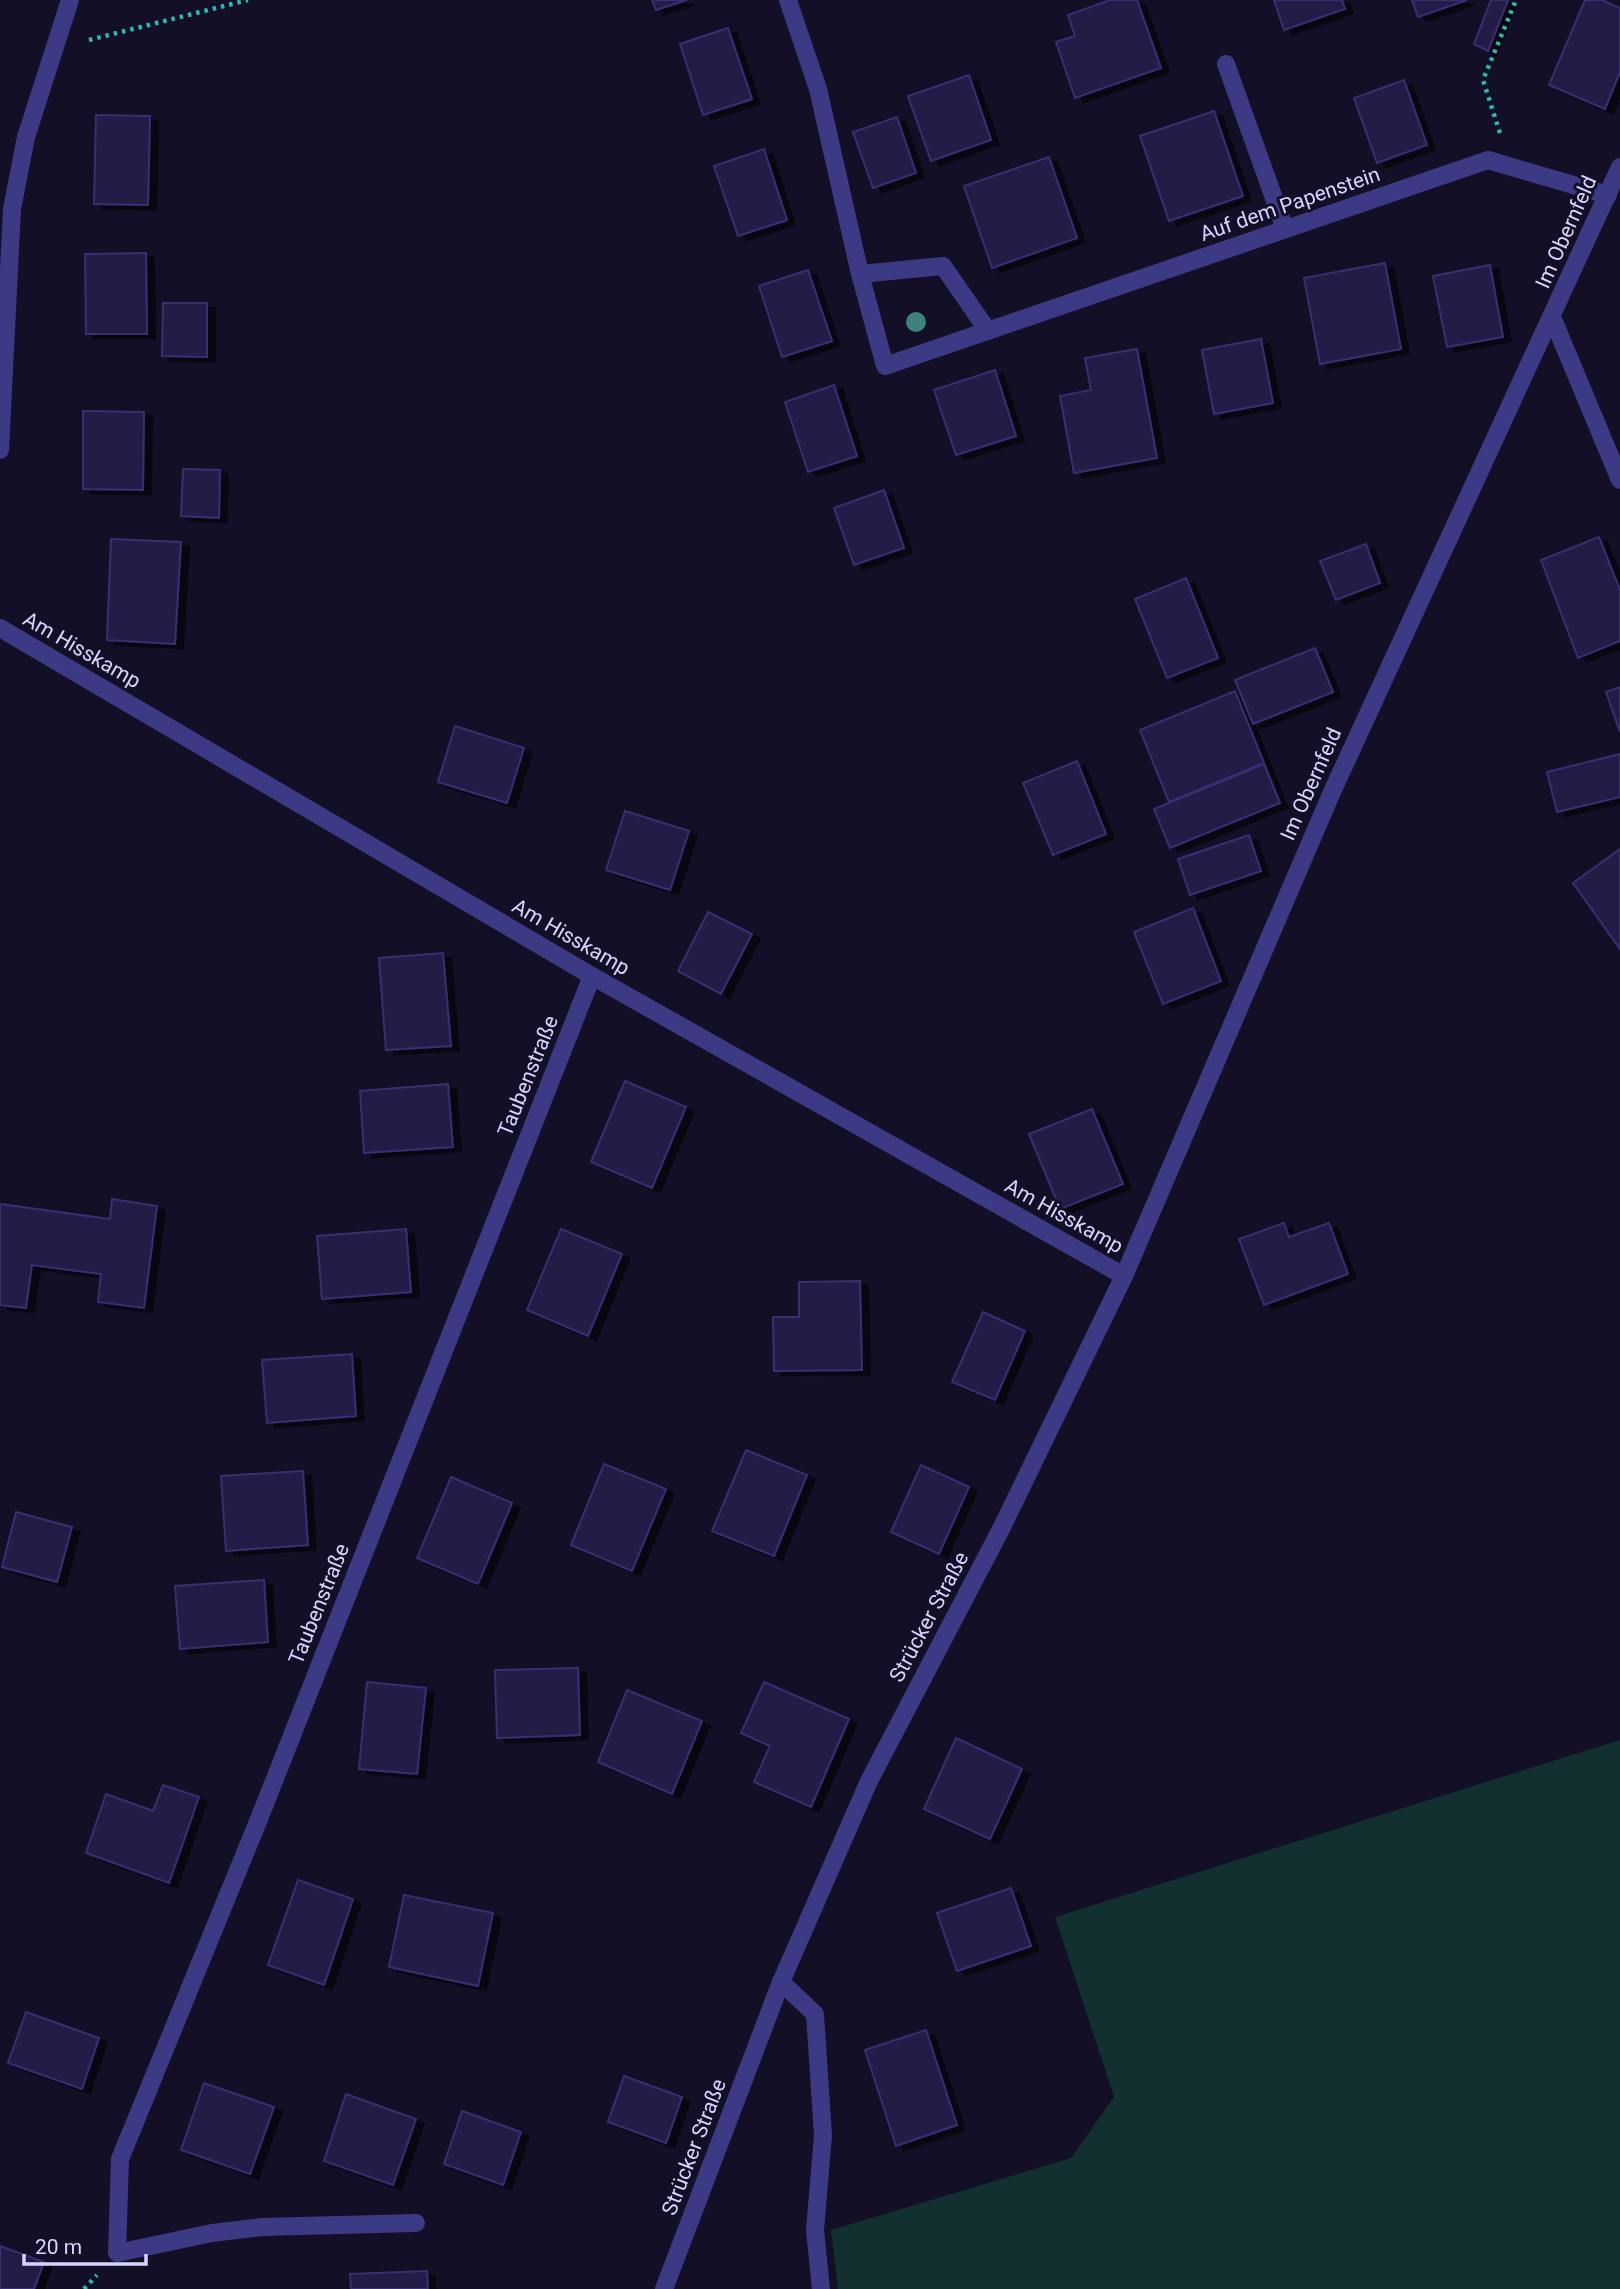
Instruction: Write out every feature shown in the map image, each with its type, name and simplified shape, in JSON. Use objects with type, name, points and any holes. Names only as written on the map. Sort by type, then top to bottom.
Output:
[{"type":"street","points":[[0,450],[12,209],[26,137],[70,0]]},
{"type":"street","name":"Auf dem Papenstein","points":[[788,0],[818,89],[860,274],[885,366],[1489,160],[1608,195]]},
{"type":"street","points":[[1226,64],[1285,229]]},
{"type":"street","name":"Im Obernfeld","points":[[1124,1276],[1332,792],[1620,167]]},
{"type":"street","points":[[860,274],[943,266],[988,331]]},
{"type":"street","name":"Im Obernfeld","points":[[1552,317],[1620,480]]},
{"type":"street","name":"Am Hisskamp","points":[[0,628],[592,976],[1124,1276]]},
{"type":"street","name":"Taubenstraße","points":[[416,2224],[262,2227],[212,2233],[117,2253],[120,2159],[264,1806],[592,976]]},
{"type":"street","name":"Strücker Straße","points":[[664,2289],[781,1982],[869,1781],[1001,1529],[1124,1276]]},
{"type":"street","points":[[781,1982],[815,2014],[823,2135],[815,2230],[821,2289]]},
{"type":"path","points":[[54,49],[248,0]]},
{"type":"path","points":[[1511,167],[1483,80],[1516,0]]},
{"type":"green space","points":[[1620,1740],[1620,2289],[838,2289],[831,2230],[1071,2158],[1114,2097],[1055,1917]]},
{"type":"building","points":[[652,0],[687,0],[656,10]]},
{"type":"building","points":[[1110,0],[1137,0],[1161,68],[1075,98],[1056,42],[1075,36],[1068,15]]},
{"type":"building","points":[[1274,0],[1342,0],[1345,9],[1284,30]]},
{"type":"building","points":[[1412,0],[1467,0],[1418,17]]},
{"type":"building","points":[[1491,0],[1508,0],[1488,51],[1474,44]]},
{"type":"building","points":[[1585,0],[1602,0],[1620,8],[1620,72],[1605,109],[1549,85]]},
{"type":"building","points":[[728,28],[752,99],[703,115],[680,44]]},
{"type":"building","points":[[969,75],[991,140],[931,161],[908,96]]},
{"type":"building","points":[[1404,80],[1427,145],[1377,163],[1354,98]]},
{"type":"building","points":[[1214,111],[1243,196],[1169,221],[1140,136]]},
{"type":"building","points":[[96,115],[150,116],[148,205],[94,204]]},
{"type":"building","points":[[897,117],[916,173],[873,188],[853,132]]},
{"type":"building","points":[[764,149],[787,220],[738,236],[714,166]]},
{"type":"building","points":[[1049,157],[1077,238],[992,268],[964,186]]},
{"type":"building","points":[[146,253],[147,334],[86,334],[85,254]]},
{"type":"building","points":[[1385,263],[1401,349],[1320,364],[1304,278]]},
{"type":"building","points":[[1490,265],[1503,337],[1447,347],[1433,276]]},
{"type":"building","points":[[808,270],[832,341],[782,357],[759,286]]},
{"type":"building","points":[[163,303],[207,303],[207,357],[162,356]]},
{"type":"building","points":[[1261,339],[1273,403],[1214,414],[1202,350]]},
{"type":"building","points":[[1137,349],[1157,458],[1074,473],[1060,396],[1091,390],[1085,358]]},
{"type":"building","points":[[995,370],[1016,436],[956,455],[934,390]]},
{"type":"building","points":[[834,385],[857,456],[808,472],[785,402]]},
{"type":"building","points":[[83,411],[144,412],[143,490],[83,489]]},
{"type":"building","points":[[183,469],[220,470],[219,518],[181,516]]},
{"type":"building","points":[[884,490],[904,548],[854,565],[834,508]]},
{"type":"building","points":[[1599,537],[1620,590],[1620,641],[1578,658],[1541,560]]},
{"type":"building","points":[[111,539],[181,542],[175,644],[107,640]]},
{"type":"building","points":[[1366,544],[1380,583],[1336,600],[1320,561]]},
{"type":"building","points":[[1186,578],[1218,658],[1167,678],[1135,599]]},
{"type":"building","points":[[1315,648],[1333,692],[1253,724],[1235,680]]},
{"type":"building","points":[[1620,687],[1620,732],[1606,692]]},
{"type":"building","points":[[1235,691],[1264,763],[1169,802],[1140,730]]},
{"type":"building","points":[[455,726],[524,748],[507,803],[438,782]]},
{"type":"building","points":[[1620,754],[1620,797],[1557,812],[1547,772]]},
{"type":"building","points":[[1077,761],[1106,834],[1053,855],[1023,783]]},
{"type":"building","points":[[1264,764],[1280,803],[1170,848],[1154,809]]},
{"type":"building","points":[[625,811],[689,831],[670,890],[606,870]]},
{"type":"building","points":[[1249,835],[1261,871],[1190,895],[1178,859]]},
{"type":"building","points":[[1620,849],[1620,949],[1573,883]]},
{"type":"building","points":[[1193,908],[1221,981],[1163,1004],[1134,932]]},
{"type":"building","points":[[708,912],[752,934],[721,994],[678,971]]},
{"type":"building","points":[[443,953],[451,1046],[386,1050],[379,958]]},
{"type":"building","points":[[625,1081],[686,1107],[652,1188],[591,1162]]},
{"type":"building","points":[[448,1084],[453,1147],[364,1153],[360,1091]]},
{"type":"building","points":[[1092,1109],[1123,1184],[1060,1209],[1029,1134]]},
{"type":"building","points":[[112,1199],[157,1206],[144,1308],[98,1302],[101,1274],[32,1265],[26,1308],[0,1305],[0,1204],[110,1219]]},
{"type":"building","points":[[1284,1223],[1289,1237],[1329,1223],[1348,1274],[1264,1305],[1239,1239]]},
{"type":"building","points":[[406,1229],[411,1292],[322,1299],[317,1236]]},
{"type":"building","points":[[561,1229],[622,1254],[588,1336],[527,1310]]},
{"type":"building","points":[[860,1281],[862,1370],[774,1371],[773,1317],[799,1317],[799,1282]]},
{"type":"building","points":[[983,1312],[1025,1331],[995,1400],[952,1382]]},
{"type":"building","points":[[352,1354],[356,1416],[267,1423],[262,1360]]},
{"type":"building","points":[[746,1450],[807,1475],[774,1556],[712,1531]]},
{"type":"building","points":[[604,1464],[666,1489],[632,1571],[571,1545]]},
{"type":"building","points":[[921,1465],[969,1487],[939,1554],[891,1532]]},
{"type":"building","points":[[303,1471],[308,1545],[226,1551],[221,1476]]},
{"type":"building","points":[[451,1477],[512,1503],[478,1584],[417,1558]]},
{"type":"building","points":[[16,1512],[72,1527],[57,1582],[2,1567]]},
{"type":"building","points":[[264,1580],[268,1642],[180,1649],[175,1586]]},
{"type":"building","points":[[578,1668],[580,1735],[497,1738],[495,1670]]},
{"type":"building","points":[[367,1682],[426,1688],[417,1774],[359,1769]]},
{"type":"building","points":[[764,1682],[849,1719],[811,1807],[754,1782],[770,1746],[741,1733]]},
{"type":"building","points":[[627,1690],[702,1721],[672,1794],[598,1762]]},
{"type":"building","points":[[956,1738],[1022,1769],[990,1839],[924,1809]]},
{"type":"building","points":[[163,1785],[199,1797],[169,1883],[86,1853],[106,1794],[153,1811]]},
{"type":"building","points":[[298,1880],[353,1899],[324,1985],[268,1965]]},
{"type":"building","points":[[1011,1888],[1031,1946],[957,1971],[937,1913]]},
{"type":"building","points":[[404,1895],[493,1913],[478,1986],[389,1967]]},
{"type":"building","points":[[26,2012],[99,2038],[82,2089],[8,2063]]},
{"type":"building","points":[[926,2030],[957,2125],[896,2146],[865,2050]]},
{"type":"building","points":[[624,2076],[682,2097],[666,2143],[608,2122]]},
{"type":"building","points":[[204,2083],[274,2107],[250,2174],[181,2150]]},
{"type":"building","points":[[346,2094],[416,2119],[393,2185],[324,2161]]},
{"type":"building","points":[[462,2111],[521,2132],[503,2185],[444,2164]]},
{"type":"building","points":[[0,2246],[44,2262],[34,2289],[0,2289]]},
{"type":"building","points":[[427,2271],[428,2289],[351,2289],[350,2274]]}]
